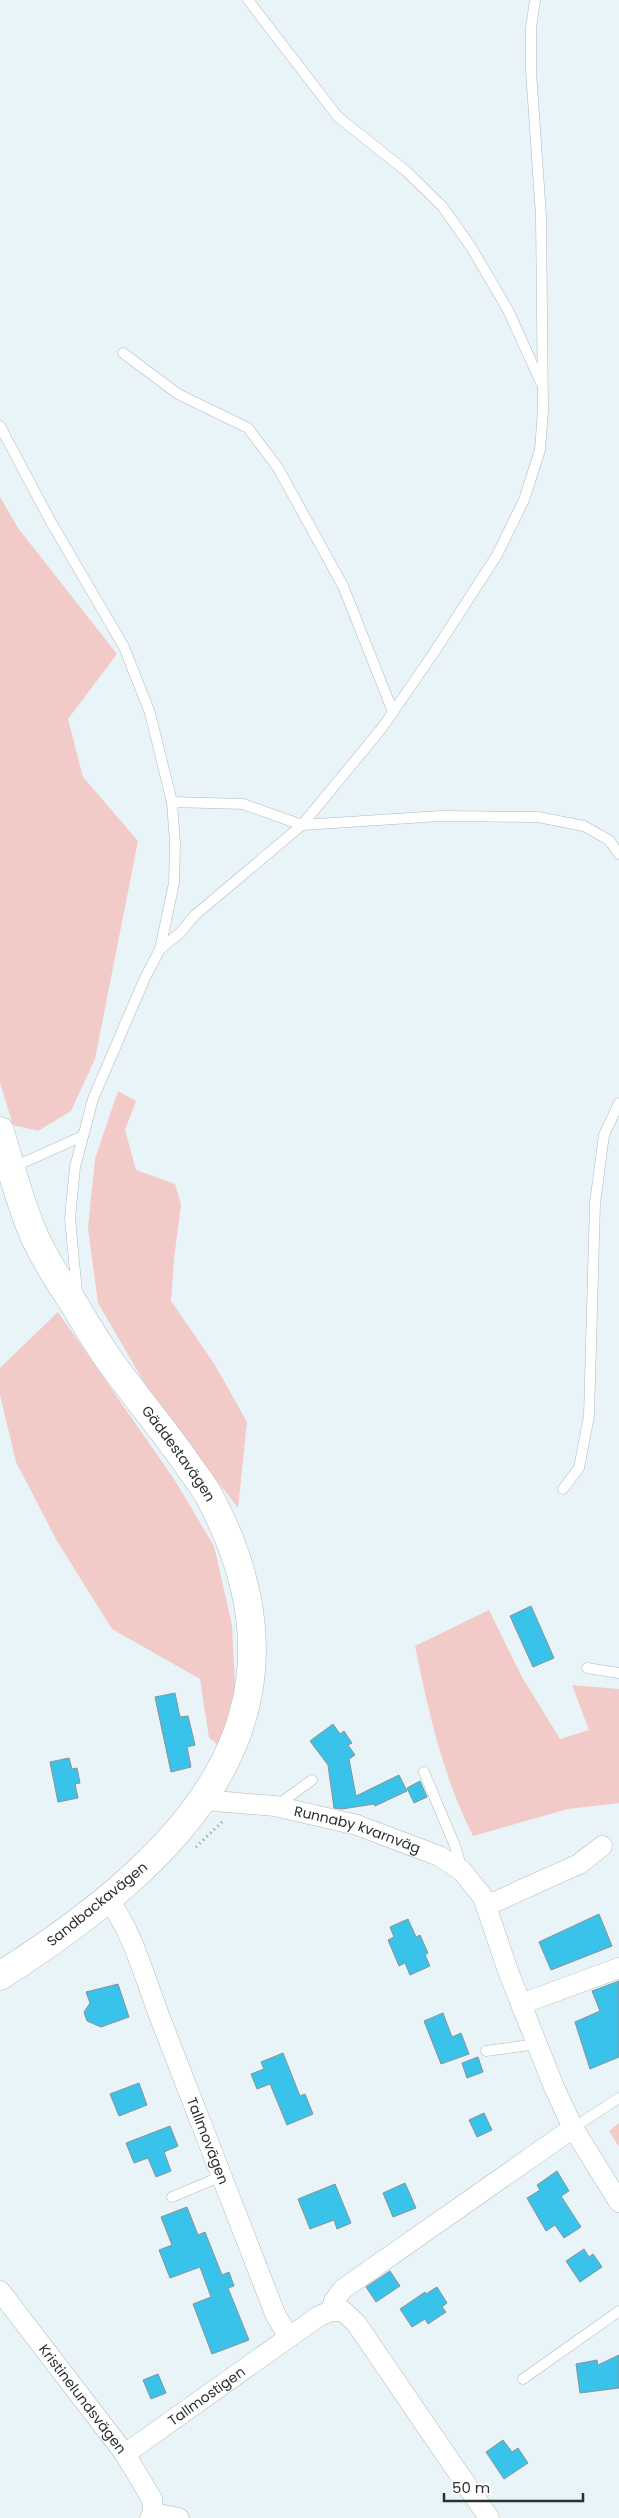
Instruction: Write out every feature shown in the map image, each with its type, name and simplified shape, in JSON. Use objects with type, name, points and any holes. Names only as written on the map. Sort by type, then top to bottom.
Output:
[{"type":"street","name":"Gäddestavägen","points":[[0,1131],[10,1168],[33,1232],[50,1265],[111,1362],[208,1493],[226,1532],[241,1575],[251,1622],[252,1672],[244,1714],[228,1761],[203,1800]]},
{"type":"street","name":"Runnaby kvarnväg","points":[[203,1800],[275,1806],[357,1825],[439,1856],[462,1871],[483,1897],[521,2004],[573,2128],[619,2202]]},
{"type":"street","name":"Sandbackavägen","points":[[0,1976],[46,1946],[108,1899],[168,1844],[203,1800]]},
{"type":"street","points":[[486,1906],[579,1864],[602,1846]]},
{"type":"street","name":"Tallmovägen","points":[[108,1899],[122,1919],[140,1958],[161,2021],[276,2316],[289,2337]]},
{"type":"street","points":[[521,2004],[619,1968]]},
{"type":"street","points":[[331,2311],[334,2300],[343,2289],[573,2128]]},
{"type":"street","name":"Kristinelundsvägen","points":[[0,2291],[125,2454],[149,2491],[152,2499],[152,2516],[179,2518]]},
{"type":"street","points":[[289,2337],[319,2316],[331,2311],[343,2311],[356,2323],[490,2518]]},
{"type":"street","name":"Tallmostigen","points":[[125,2454],[289,2337]]},
{"type":"lane","points":[[248,0],[338,117],[406,171],[442,206],[471,247],[508,310],[543,388]]},
{"type":"lane","points":[[160,949],[180,933],[195,915],[302,824],[337,784],[393,712],[497,555],[524,500],[540,450],[543,388],[541,216],[530,71],[531,28],[535,0]]},
{"type":"lane","points":[[123,353],[178,394],[248,428],[294,494],[343,586],[393,712]]},
{"type":"lane","points":[[0,426],[51,522],[124,647],[150,713],[172,802],[175,842],[174,883],[160,949],[144,980],[93,1099],[75,1167],[70,1218],[76,1289],[84,1321]]},
{"type":"lane","points":[[172,802],[244,804],[302,824],[441,816],[538,817],[584,826],[609,840],[619,854]]},
{"type":"lane","points":[[563,1489],[580,1468],[589,1416],[595,1203],[604,1135],[619,1102]]},
{"type":"lane","points":[[10,1168],[83,1136]]},
{"type":"lane","points":[[587,1668],[619,1673]]},
{"type":"lane","points":[[424,1772],[455,1846],[462,1871]]},
{"type":"lane","points":[[275,1806],[312,1780]]},
{"type":"lane","points":[[486,2051],[537,2044]]},
{"type":"lane","points":[[573,2128],[619,2098]]},
{"type":"lane","points":[[172,2196],[222,2176]]},
{"type":"lane","points":[[523,2379],[619,2311]]},
{"type":"shaded area","points":[[0,497],[18,528],[117,654],[68,719],[83,777],[138,841],[95,1059],[71,1111],[38,1131],[13,1125],[0,1083]]},
{"type":"shaded area","points":[[118,1091],[136,1101],[125,1130],[136,1170],[175,1184],[181,1205],[171,1301],[215,1365],[247,1422],[238,1508],[152,1396],[98,1303],[88,1228],[95,1159]]},
{"type":"shaded area","points":[[58,1312],[174,1479],[214,1546],[232,1625],[235,1687],[220,1746],[209,1738],[200,1679],[112,1629],[57,1541],[16,1462],[0,1395],[0,1368]]},
{"type":"shaded area","points":[[489,1610],[522,1677],[560,1739],[589,1730],[572,1685],[619,1689],[619,1803],[568,1809],[473,1836],[462,1814],[445,1767],[431,1719],[415,1646]]},
{"type":"shaded area","points":[[619,2123],[619,2147],[609,2131]]},
{"type":"building","points":[[531,1606],[554,1658],[533,1667],[510,1616]]},
{"type":"building","points":[[175,1693],[180,1717],[188,1716],[195,1745],[187,1747],[191,1767],[171,1772],[155,1697]]},
{"type":"building","points":[[333,1724],[340,1734],[344,1731],[352,1743],[348,1745],[355,1755],[349,1759],[356,1796],[399,1775],[407,1791],[375,1806],[374,1804],[342,1809],[334,1808],[328,1765],[310,1741]]},
{"type":"building","points":[[69,1758],[72,1769],[77,1768],[80,1783],[75,1784],[78,1798],[58,1802],[50,1762]]},
{"type":"building","points":[[420,1781],[427,1797],[414,1803],[407,1788]]},
{"type":"building","points":[[599,1914],[612,1946],[551,1970],[539,1942]]},
{"type":"building","points":[[408,1919],[416,1937],[420,1935],[428,1953],[425,1955],[430,1966],[410,1975],[405,1963],[399,1966],[388,1940],[394,1937],[390,1927]]},
{"type":"building","points":[[619,1981],[619,2057],[590,2069],[575,2022],[600,2011],[592,1991]]},
{"type":"building","points":[[118,1984],[129,2017],[101,2027],[87,2021],[84,2012],[90,2003],[86,1992]]},
{"type":"building","points":[[443,2013],[452,2037],[461,2033],[469,2054],[441,2064],[424,2021]]},
{"type":"building","points":[[283,2053],[300,2096],[305,2094],[313,2114],[287,2125],[270,2084],[257,2089],[251,2074],[264,2069],[261,2062]]},
{"type":"building","points":[[478,2057],[483,2072],[467,2078],[462,2063]]},
{"type":"building","points":[[139,2083],[147,2105],[119,2116],[110,2094]]},
{"type":"building","points":[[484,2113],[492,2130],[477,2137],[469,2120]]},
{"type":"building","points":[[170,2126],[178,2146],[164,2152],[171,2171],[156,2177],[148,2158],[134,2163],[126,2143]]},
{"type":"building","points":[[557,2171],[569,2191],[561,2196],[581,2227],[564,2238],[555,2225],[546,2231],[527,2198],[540,2190],[537,2185]]},
{"type":"building","points":[[405,2183],[416,2208],[393,2217],[383,2193]]},
{"type":"building","points":[[335,2184],[351,2223],[337,2229],[334,2220],[310,2229],[298,2199]]},
{"type":"building","points":[[187,2207],[198,2235],[205,2232],[222,2275],[229,2272],[234,2286],[228,2288],[249,2340],[212,2354],[193,2304],[211,2297],[200,2267],[170,2278],[159,2250],[172,2245],[161,2217]]},
{"type":"building","points":[[584,2249],[589,2257],[593,2254],[602,2267],[580,2282],[566,2261]]},
{"type":"building","points":[[390,2271],[400,2286],[376,2302],[366,2287]]},
{"type":"building","points":[[437,2287],[447,2303],[442,2307],[446,2312],[428,2324],[425,2319],[412,2327],[400,2309],[425,2292],[426,2294]]},
{"type":"building","points":[[619,2355],[619,2388],[580,2393],[576,2364],[597,2360],[598,2365]]},
{"type":"building","points":[[158,2374],[166,2393],[151,2399],[143,2380]]},
{"type":"building","points":[[503,2440],[512,2452],[518,2448],[528,2463],[504,2479],[486,2452]]}]
